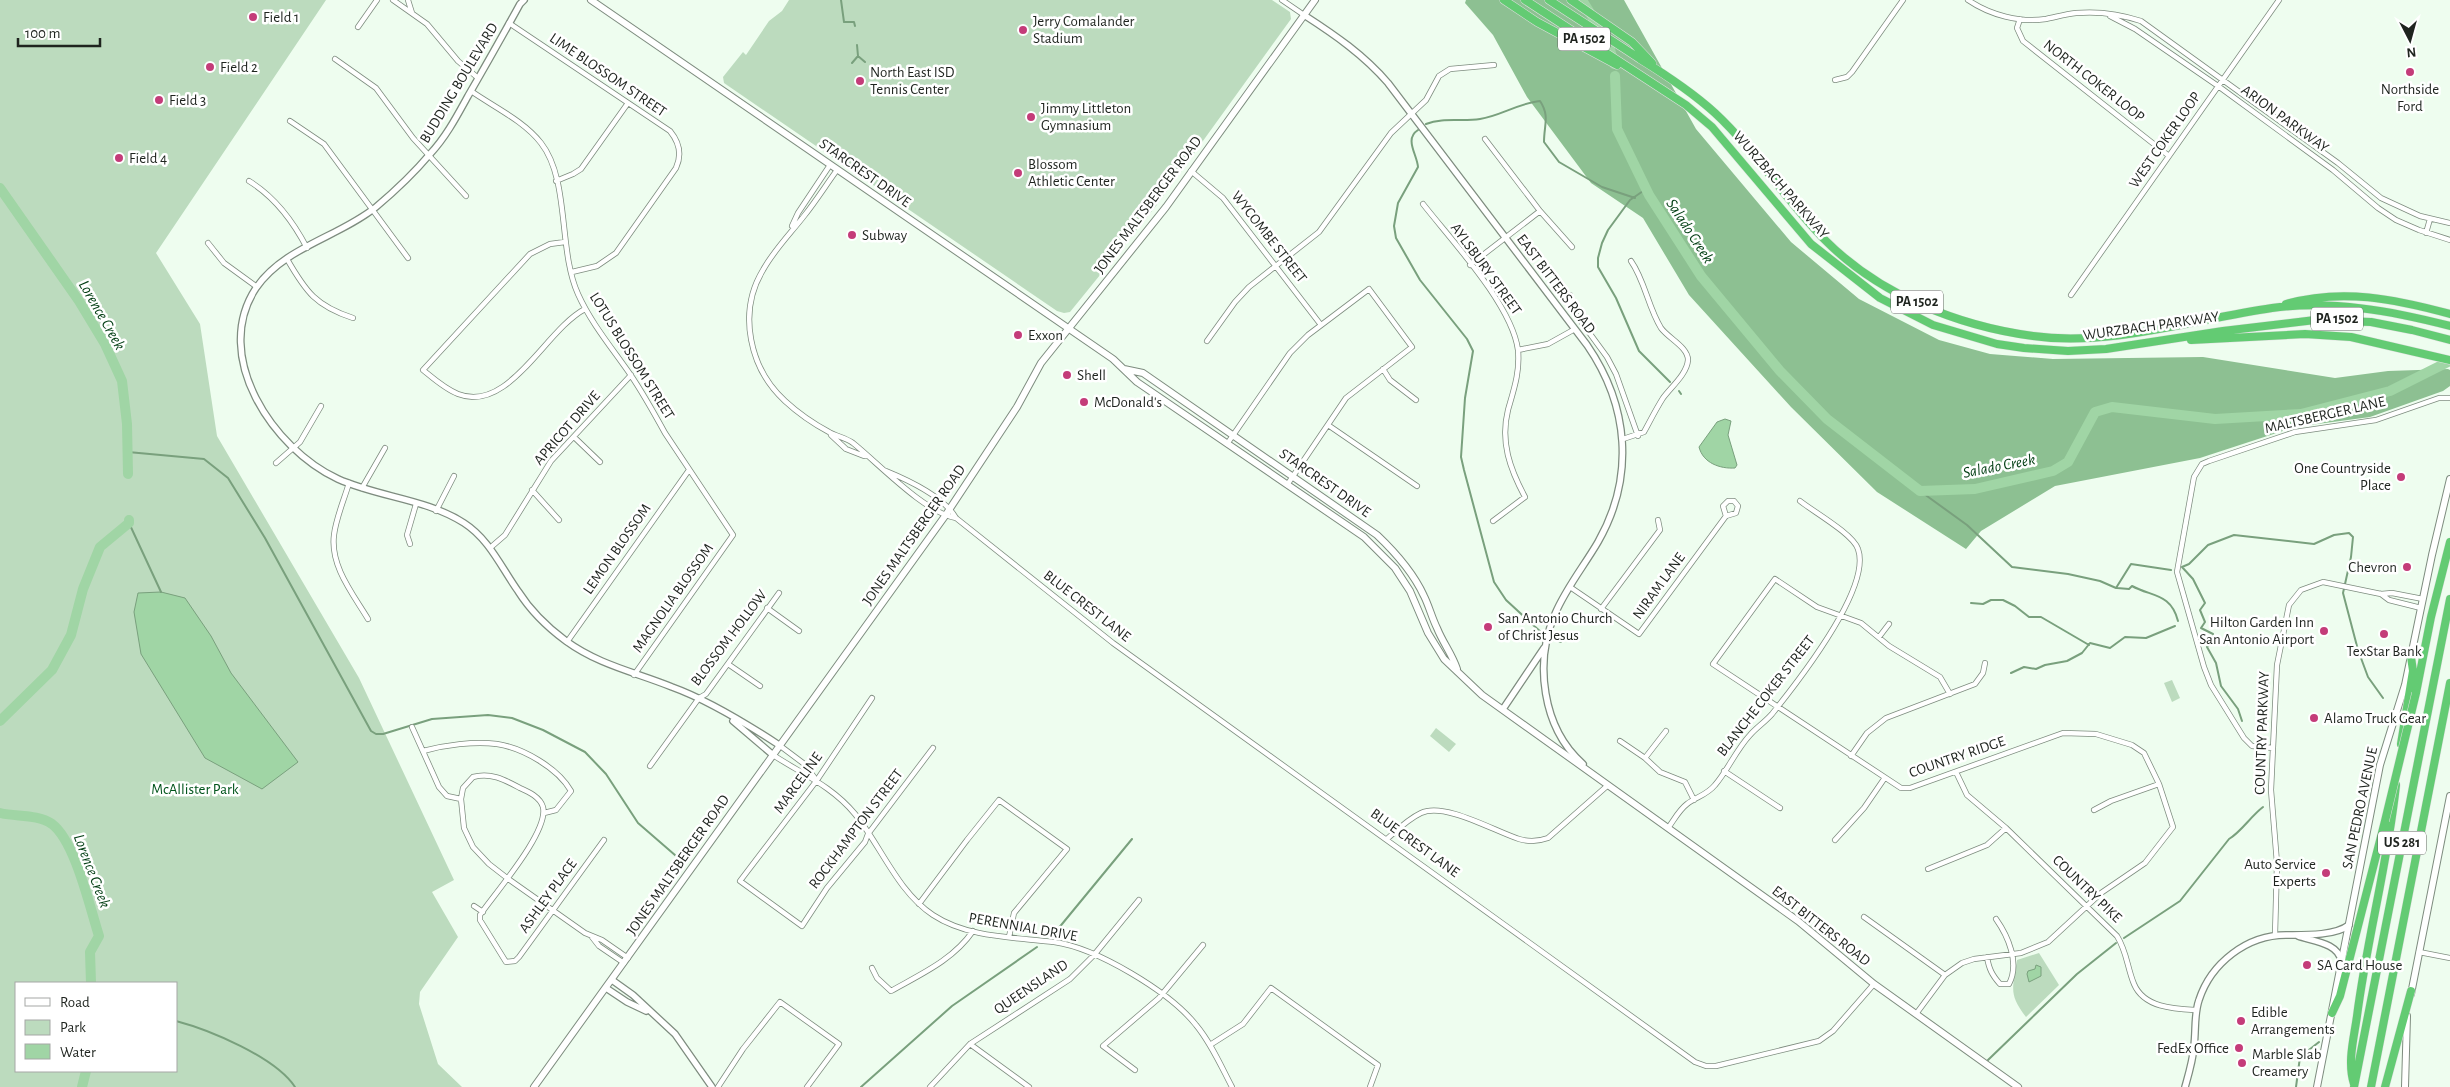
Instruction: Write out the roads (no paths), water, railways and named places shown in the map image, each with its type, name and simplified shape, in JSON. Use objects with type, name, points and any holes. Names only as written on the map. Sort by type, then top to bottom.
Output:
[{"type":"highway","points":[[1504,0],[1538,22],[1644,78]]},
{"type":"highway","name":"WURZBACH PARKWAY","points":[[1525,0],[1686,105],[1712,126],[1811,244],[1880,298],[1933,325],[1963,335],[2024,348],[2106,349],[2223,330],[2298,321],[2335,319],[2371,322],[2450,340]]},
{"type":"highway","name":"WURZBACH PARKWAY","points":[[1549,0],[1682,86],[1713,111],[1737,135],[1827,242],[1866,274],[1942,314],[1982,327],[2062,339],[2107,336],[2272,308],[2313,306],[2353,307],[2399,313],[2450,326]]},
{"type":"highway","points":[[1571,0],[1632,42],[1662,73]]},
{"type":"highway","points":[[2272,308],[2310,297],[2345,295],[2403,302],[2450,314]]},
{"type":"highway","points":[[2164,340],[2304,334],[2351,337],[2450,360]]},
{"type":"highway","points":[[2332,1014],[2340,996],[2385,821],[2450,542]]},
{"type":"highway","name":"US 281","points":[[2354,1086],[2450,600]]},
{"type":"highway","points":[[2354,1086],[2350,1071],[2357,1012],[2392,821],[2404,723],[2413,672],[2411,658]]},
{"type":"highway","name":"US 281","points":[[2371,1087],[2450,683]]},
{"type":"highway","points":[[2385,1087],[2392,1055],[2411,991]]},
{"type":"main road","name":"STARCREST DRIVE","points":[[590,0],[1113,359],[1137,382],[1364,537],[1393,565],[1410,591],[1444,659],[1458,670],[1482,695],[1504,709],[1607,786]]},
{"type":"main road","name":"JONES MALTSBERGER ROAD","points":[[534,1087],[945,516],[1018,407],[1041,363],[1166,207],[1190,171],[1315,0]]},
{"type":"main road","name":"STARCREST DRIVE","points":[[1124,369],[1143,373],[1294,475],[1377,535],[1400,559],[1413,577],[1437,630],[1453,655],[1458,670]]},
{"type":"main road","name":"SAN PEDRO AVENUE","points":[[2317,1087],[2380,766],[2411,658],[2450,479]]},
{"type":"main road","points":[[1393,565],[1400,559]]},
{"type":"main road","points":[[1420,612],[1429,609]]},
{"type":"main road","name":"EAST BITTERS ROAD","points":[[1607,786],[1798,921],[1874,984],[2018,1087]]},
{"type":"main road","points":[[2405,1087],[2405,1033],[2411,991],[2450,796]]},
{"type":"street","points":[[358,27],[377,0]]},
{"type":"street","points":[[393,0],[426,24],[458,61],[478,78]]},
{"type":"street","points":[[408,0],[412,13]]},
{"type":"street","name":"EAST BITTERS ROAD","points":[[1282,0],[1368,61],[1412,114],[1575,329],[1607,378],[1619,413],[1623,439],[1619,488],[1609,519],[1599,540],[1555,613],[1544,648]]},
{"type":"street","points":[[1835,80],[1847,77],[1852,72],[1903,0]]},
{"type":"street","name":"ARION PARKWAY","points":[[1968,0],[1990,12],[2020,19],[2035,20],[2084,13],[2125,16],[2141,21],[2324,152],[2382,198],[2394,205],[2430,219],[2450,223]]},
{"type":"street","name":"WEST COKER LOOP","points":[[2071,295],[2280,0]]},
{"type":"street","name":"BUDDING BOULEVARD","points":[[522,2],[450,128],[430,155],[373,209],[287,259],[270,272],[257,287],[247,306],[239,345],[248,382],[257,400],[294,447],[315,466],[349,483],[436,510],[465,524],[490,548],[525,601],[567,642],[595,659],[699,698],[779,745]]},
{"type":"street","name":"ARION PARKWAY","points":[[2106,14],[2135,29],[2218,86],[2318,159],[2378,208],[2396,220],[2426,233],[2450,240]]},
{"type":"street","name":"NORTH COKER LOOP","points":[[2020,19],[2017,28],[2023,41],[2169,156]]},
{"type":"street","name":"LIME BLOSSOM STREET","points":[[509,23],[670,131],[676,140],[680,157],[676,168],[616,253],[597,266],[572,272]]},
{"type":"street","points":[[335,59],[376,88],[413,138],[466,196]]},
{"type":"street","points":[[1207,340],[1235,302],[1319,232],[1391,133],[1426,100],[1434,82],[1446,70],[1494,65]]},
{"type":"street","name":"LOTUS BLOSSOM STREET","points":[[471,91],[536,137],[549,157],[556,181],[565,242],[576,291],[585,309],[631,375],[688,470],[733,535]]},
{"type":"street","points":[[556,181],[573,174],[581,168],[628,104]]},
{"type":"street","points":[[290,121],[324,144],[408,258]]},
{"type":"street","points":[[1485,139],[1540,211],[1572,247]]},
{"type":"street","points":[[2318,159],[2324,152]]},
{"type":"street","name":"BLUE CREST LANE","points":[[830,165],[798,213],[791,230],[757,281],[750,312],[750,336],[755,357],[772,388],[792,407],[829,432],[852,443],[867,458],[945,516],[956,518]]},
{"type":"street","name":"BLUE CREST LANE","points":[[791,230],[804,218],[837,170]]},
{"type":"street","name":"WYCOMBE STREET","points":[[1190,171],[1223,198],[1321,325]]},
{"type":"street","points":[[249,181],[276,202],[307,248]]},
{"type":"street","name":"AYLSBURY STREET","points":[[1423,204],[1504,310],[1513,329],[1518,350],[1517,382],[1506,419],[1505,440],[1512,470],[1526,497],[1493,521]]},
{"type":"street","points":[[1470,265],[1540,211]]},
{"type":"street","points":[[2426,233],[2430,219]]},
{"type":"street","points":[[565,242],[550,244],[530,254],[423,370],[450,391],[460,395],[475,397],[490,395],[508,384],[565,322],[585,309]]},
{"type":"street","points":[[208,243],[224,263],[257,287]]},
{"type":"street","points":[[287,259],[301,284],[316,301],[329,309],[353,318]]},
{"type":"street","points":[[1623,439],[1638,436],[1644,432],[1664,397],[1684,371],[1688,359],[1686,352],[1669,337],[1658,322],[1642,279],[1632,261]]},
{"type":"street","points":[[1227,444],[1290,353],[1321,325],[1369,289],[1412,347],[1346,398],[1287,485]]},
{"type":"street","points":[[1570,295],[1571,306],[1607,357],[1616,374],[1638,436]]},
{"type":"street","points":[[1518,350],[1548,344],[1575,329]]},
{"type":"street","points":[[1383,369],[1390,380],[1416,400]]},
{"type":"street","name":"APRICOT DRIVE","points":[[490,548],[505,535],[551,462],[631,375]]},
{"type":"street","name":"MALTSBERGER LANE","points":[[2273,748],[2252,746],[2244,738],[2211,685],[2204,667],[2177,572],[2194,477],[2202,464],[2209,460],[2261,442],[2295,432],[2376,420],[2439,398],[2450,398]]},
{"type":"street","points":[[276,464],[300,442],[322,406]]},
{"type":"street","points":[[1328,425],[1417,486]]},
{"type":"street","name":"BLUE CREST LANE","points":[[829,432],[846,449],[867,458]]},
{"type":"street","points":[[574,436],[600,462]]},
{"type":"street","points":[[362,488],[384,448]]},
{"type":"street","name":"LEMON BLOSSOM","points":[[567,642],[688,470]]},
{"type":"street","name":"BLUE CREST LANE","points":[[886,471],[905,479],[950,508],[956,518],[1113,643],[1695,1062],[1706,1066],[1727,1064],[1825,1039],[1874,984]]},
{"type":"street","points":[[436,510],[454,476]]},
{"type":"street","points":[[349,483],[334,532],[334,553],[336,564],[368,619]]},
{"type":"street","points":[[532,490],[559,520]]},
{"type":"street","name":"BLANCHE COKER STREET","points":[[1668,828],[1682,809],[1715,786],[1749,736],[1777,706],[1842,616],[1857,574],[1858,548],[1842,532],[1800,502]]},
{"type":"street","points":[[410,544],[407,535],[416,504]]},
{"type":"street","name":"NIRAM LANE","points":[[1601,609],[1640,634],[1726,516]]},
{"type":"street","points":[[1570,587],[1601,609],[1660,530],[1658,520]]},
{"type":"street","name":"MAGNOLIA BLOSSOM","points":[[634,675],[733,535]]},
{"type":"street","name":"COUNTRY RIDGE","points":[[1842,616],[1816,607],[1775,579],[1713,664],[1884,779],[1901,788],[1910,788],[2070,732],[2096,734],[2132,745],[2148,758],[2173,827],[2144,863],[2102,893],[2087,907]]},
{"type":"street","name":"COUNTRY PARKWAY","points":[[2275,935],[2277,863],[2271,790],[2277,665],[2289,606],[2301,590],[2323,582],[2381,594],[2392,593],[2423,598]]},
{"type":"street","name":"BLOSSOM HOLLOW","points":[[650,766],[699,698],[706,694],[779,593]]},
{"type":"street","name":"COUNTRY PARKWAY","points":[[2381,594],[2389,600],[2421,608]]},
{"type":"street","points":[[767,608],[799,631]]},
{"type":"street","points":[[1842,616],[1861,623],[1879,638],[1940,677],[1950,694]]},
{"type":"street","points":[[1879,638],[1889,624]]},
{"type":"street","points":[[1387,839],[1420,813],[1437,810],[1453,814],[1519,840],[1530,842],[1541,840],[1548,838],[1607,786],[1573,756],[1554,723],[1545,687],[1544,648]]},
{"type":"street","points":[[1504,709],[1544,648]]},
{"type":"street","points":[[1852,756],[1867,733],[1886,718],[1950,694],[1978,681],[1985,663]]},
{"type":"street","points":[[728,664],[760,686]]},
{"type":"street","name":"MARCELINE","points":[[802,926],[740,881],[817,780],[872,698]]},
{"type":"street","name":"BUDDING BOULEVARD","points":[[726,714],[773,754]]},
{"type":"street","points":[[412,727],[444,794],[451,798],[461,799]]},
{"type":"street","points":[[1645,758],[1666,731]]},
{"type":"street","points":[[1620,741],[1645,758],[1660,772],[1685,782],[1694,800]]},
{"type":"street","points":[[423,751],[496,744],[509,747],[545,764],[560,775],[571,791],[556,810],[544,813]]},
{"type":"street","name":"PERENNIAL DRIVE","points":[[779,745],[803,763],[817,780]]},
{"type":"street","name":"ROCKHAMPTON STREET","points":[[802,926],[827,888],[846,867],[868,834],[933,748]]},
{"type":"street","name":"PERENNIAL DRIVE","points":[[773,754],[817,780],[844,802],[908,891],[920,904],[942,920],[973,931],[1057,943],[1094,955],[1163,993],[1186,1014],[1210,1045],[1232,1087]]},
{"type":"street","points":[[1724,771],[1780,808]]},
{"type":"street","name":"COUNTRY PIKE","points":[[1956,772],[1967,795],[2006,828],[2117,936],[2126,950],[2135,986],[2141,994],[2168,1008],[2196,1010]]},
{"type":"street","points":[[474,906],[483,912],[507,878],[537,836],[542,826],[544,813],[541,803],[533,794],[494,776],[473,777],[463,788],[461,799],[464,828],[470,843],[489,864],[507,878],[591,936],[602,940],[626,961]]},
{"type":"street","points":[[1835,840],[1864,808],[1884,779]]},
{"type":"street","points":[[2094,810],[2111,801],[2159,784]]},
{"type":"street","points":[[920,904],[967,840],[1000,800],[1066,849],[1014,913],[1009,937]]},
{"type":"street","points":[[1928,870],[1986,845],[2006,828]]},
{"type":"street","name":"ASHLEY PLACE","points":[[483,912],[480,920],[503,959],[510,963],[519,957],[604,840]]},
{"type":"street","name":"QUEENSLAND","points":[[930,1087],[970,1044],[1070,979],[1094,955],[1139,900]]},
{"type":"street","points":[[1916,1014],[1945,975],[1968,960],[2012,955],[2048,942],[2087,907]]},
{"type":"street","points":[[1864,917],[1945,975]]},
{"type":"street","points":[[1987,957],[1990,972],[2000,984],[2009,984],[2011,980],[2012,955],[2010,942],[1996,919]]},
{"type":"street","points":[[2185,1087],[2193,1057],[2196,1010],[2207,983],[2223,961],[2248,943],[2275,935],[2332,934],[2349,925]]},
{"type":"street","points":[[872,968],[877,978],[891,991],[949,958],[960,948],[973,931]]},
{"type":"street","points":[[2296,935],[2334,949],[2340,957],[2341,965]]},
{"type":"street","points":[[1135,1070],[1103,1046],[1163,993],[1203,945]]},
{"type":"street","points":[[2419,952],[2450,958]]},
{"type":"street","points":[[612,980],[633,995],[650,1013],[675,1034],[712,1087]]},
{"type":"street","points":[[606,988],[627,1002],[650,1013]]},
{"type":"street","points":[[1210,1045],[1243,1024],[1271,988],[1378,1065],[1370,1087]]},
{"type":"street","points":[[718,1087],[743,1049],[780,1002],[839,1044],[807,1087]]},
{"type":"street","points":[[970,1044],[1030,1087]]},
{"type":"water","points":[[1725,419],[1731,421],[1728,435],[1737,465],[1735,468],[1713,464],[1704,457],[1699,447],[1717,422]]},
{"type":"water","points":[[161,592],[185,598],[211,636],[231,673],[298,762],[262,789],[205,758],[141,654],[134,612],[138,593]]},
{"type":"water","points":[[2036,965],[2041,967],[2041,976],[2029,982],[2028,971],[2035,969]]},
{"type":"waterway","points":[[841,0],[844,22],[854,22],[855,26]]},
{"type":"waterway","name":"Salado Creek","points":[[1582,0],[1608,42],[1614,64]]},
{"type":"waterway","points":[[857,45],[858,56],[865,62]]},
{"type":"waterway","points":[[852,63],[858,56]]},
{"type":"waterway","name":"Salado Creek","points":[[1615,76],[1617,129],[1649,195],[1701,276],[1780,371],[1827,419],[1920,491],[1975,489],[2053,471],[2068,462],[2095,412],[2112,407],[2215,419],[2301,414],[2390,391],[2450,361]]},
{"type":"waterway","points":[[1426,124],[1446,120],[1480,119],[1540,101],[1546,116],[1544,142],[1559,162],[1602,187],[1635,198]]},
{"type":"waterway","points":[[1418,130],[1412,138],[1412,147],[1418,167],[1398,203],[1394,226],[1396,238],[1420,280],[1467,339],[1473,351],[1465,398],[1461,457],[1464,470],[1494,582],[1506,600],[1543,634]]},
{"type":"waterway","name":"Lorence Creek","points":[[0,188],[79,301],[105,344],[122,381],[127,424],[128,474]]},
{"type":"waterway","points":[[1646,189],[1630,200],[1608,230],[1602,243],[1598,267],[1616,298],[1639,351],[1670,382]]},
{"type":"waterway","points":[[128,452],[204,459],[228,478],[265,538],[371,731],[376,734],[383,734],[432,719],[488,715],[512,718],[543,730],[585,752],[606,774],[638,823],[683,862]]},
{"type":"waterway","points":[[1920,491],[1967,525],[2012,567],[2068,574],[2100,581],[2116,588],[2131,564],[2171,570]]},
{"type":"waterway","name":"Lorence Creek","points":[[0,721],[52,670],[71,635],[83,589],[100,547],[129,523],[129,520]]},
{"type":"waterway","points":[[129,523],[161,592]]},
{"type":"waterway","points":[[2242,721],[2238,709],[2221,686],[2216,663],[2207,647],[2212,642],[2213,634],[2201,628],[2205,622],[2200,610],[2205,603],[2193,579],[2182,567],[2189,564],[2208,545],[2234,535],[2314,544],[2334,535],[2349,533],[2353,537],[2351,557],[2343,593],[2358,650],[2368,677],[2383,698]]},
{"type":"waterway","points":[[2117,588],[2129,589],[2132,586],[2160,597],[2171,605],[2178,621]]},
{"type":"waterway","points":[[1971,603],[1983,604],[1991,600],[2003,600],[2015,606],[2029,617],[2041,617],[2089,645]]},
{"type":"waterway","points":[[2011,673],[2024,667],[2036,669],[2045,665],[2067,661],[2082,653],[2090,643],[2110,648],[2125,637],[2146,638],[2175,626]]},
{"type":"waterway","points":[[1552,638],[1561,642]]},
{"type":"waterway","points":[[2124,938],[2180,901],[2229,839],[2263,807]]},
{"type":"waterway","name":"Lorence Creek","points":[[0,813],[33,817],[46,821],[52,824],[68,845],[81,876],[99,936],[90,952],[91,982]]},
{"type":"waterway","points":[[1053,935],[1132,839]]},
{"type":"waterway","points":[[1988,1060],[2077,974],[2116,943]]},
{"type":"waterway","points":[[861,1087],[952,1006],[1037,947]]},
{"type":"waterway","points":[[178,1022],[223,1038],[258,1055],[286,1076],[295,1087]]},
{"type":"waterway","points":[[2296,1087],[2300,1057],[2319,1042]]},
{"type":"waterway","name":"Lorence Creek","points":[[82,1087],[86,1072]]},
{"type":"place","name":"Field 1","points":[[253,17]]},
{"type":"place","name":"Jerry Comalander Stadium","points":[[1023,30]]},
{"type":"place","name":"Field 2","points":[[210,67]]},
{"type":"place","name":"Northside Ford","points":[[2410,72]]},
{"type":"place","name":"North East ISD Tennis Center","points":[[860,81]]},
{"type":"place","name":"Field 3","points":[[159,100]]},
{"type":"place","name":"Jimmy Littleton Gymnasium","points":[[1031,117]]},
{"type":"place","name":"Field 4","points":[[119,158]]},
{"type":"place","name":"Blossom Athletic Center","points":[[1018,173]]},
{"type":"place","name":"Subway","points":[[852,235]]},
{"type":"place","name":"Exxon","points":[[1018,335]]},
{"type":"place","name":"Shell","points":[[1067,375]]},
{"type":"place","name":"McDonald's","points":[[1084,402]]},
{"type":"place","name":"One Countryside Place","points":[[2401,477]]},
{"type":"place","name":"Chevron","points":[[2407,567]]},
{"type":"place","name":"San Antonio Church of Christ Jesus","points":[[1488,627]]},
{"type":"place","name":"Hilton Garden Inn San Antonio Airport","points":[[2324,631]]},
{"type":"place","name":"TexStar Bank","points":[[2384,634]]},
{"type":"place","name":"Alamo Truck Gear","points":[[2314,718]]},
{"type":"place","name":"Auto Service Experts","points":[[2326,873]]},
{"type":"place","name":"SA Card House","points":[[2307,965]]},
{"type":"place","name":"Edible Arrangements","points":[[2241,1021]]},
{"type":"place","name":"FedEx Office","points":[[2239,1048]]},
{"type":"place","name":"Marble Slab Creamery","points":[[2242,1063]]},
{"type":"park label","name":"McAllister Park","points":[[195,789]]}]
